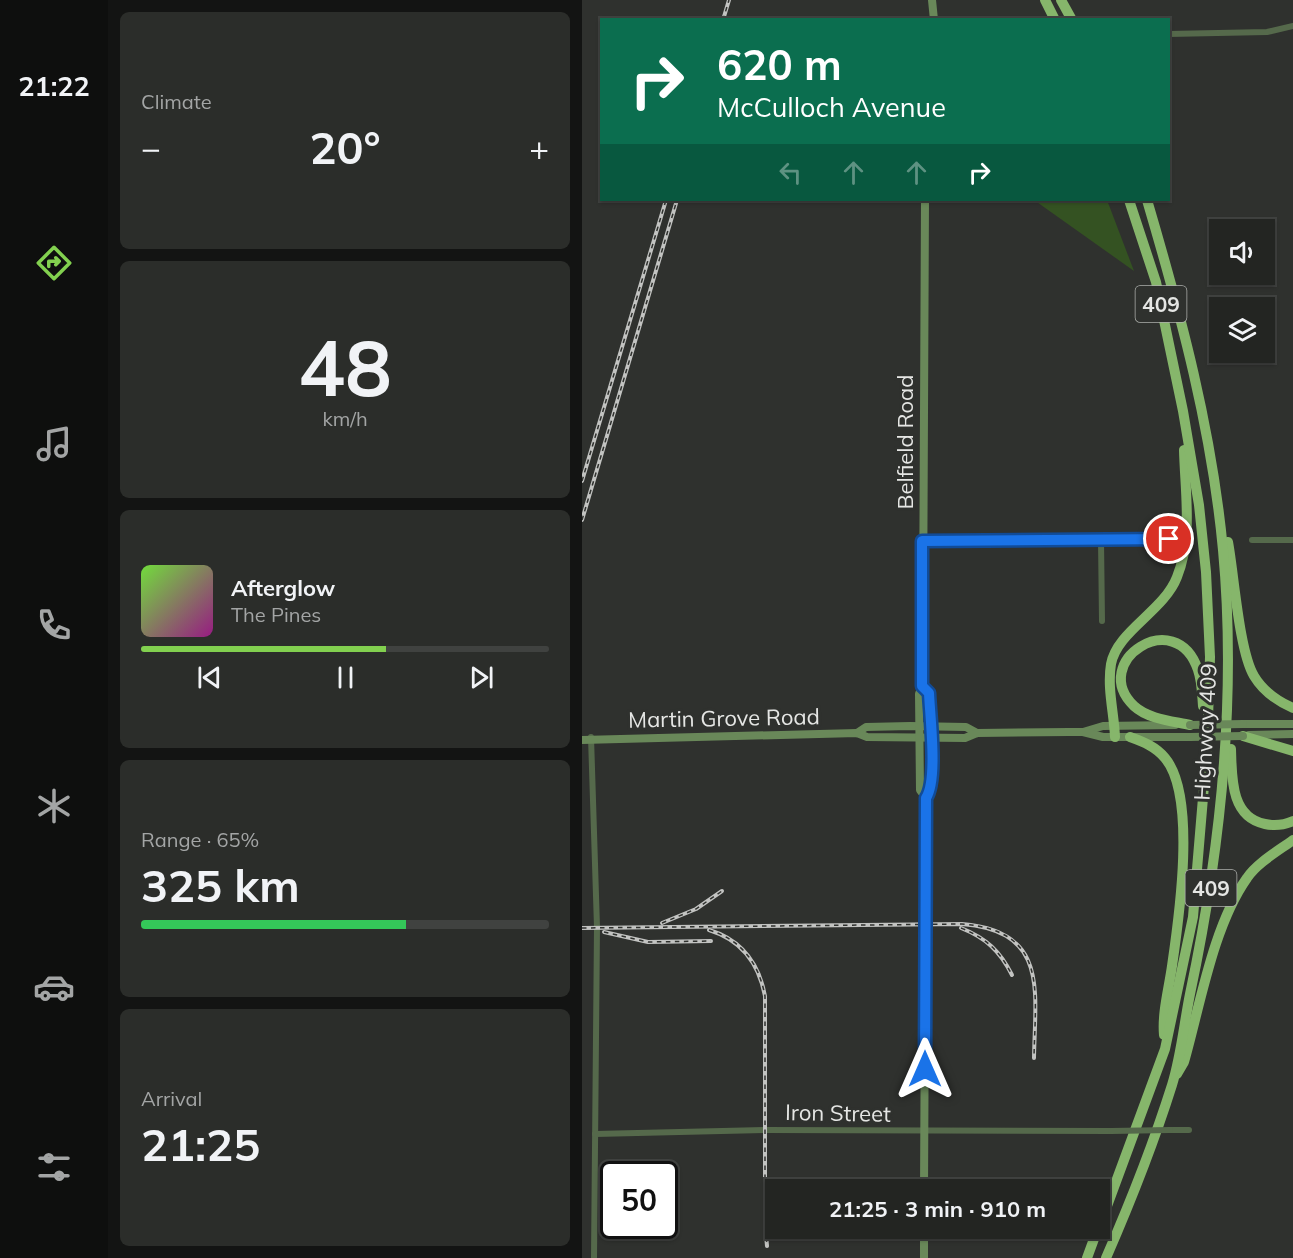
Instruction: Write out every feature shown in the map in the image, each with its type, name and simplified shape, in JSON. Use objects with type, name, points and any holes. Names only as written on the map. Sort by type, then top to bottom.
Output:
[{"type":"highway","points":[[1045,0],[1054,18]]},
{"type":"highway","points":[[1061,0],[1070,17]]},
{"type":"highway","name":"Highway 409","points":[[1110,1197],[1165,1049],[1192,917],[1207,750],[1210,657],[1206,572],[1199,505],[1183,411],[1156,282],[1129,201]]},
{"type":"highway","name":"Highway 409","points":[[1106,1258],[1173,1082],[1207,914],[1222,801],[1229,691],[1223,549],[1203,415],[1179,309],[1147,201]]},
{"type":"highway","points":[[1114,732],[1110,680],[1114,652],[1162,602],[1176,581],[1182,563],[1187,520],[1183,411]]},
{"type":"highway","points":[[1203,415],[1222,500],[1247,658],[1260,685],[1271,696],[1293,708]]},
{"type":"highway","points":[[1190,731],[1141,711],[1127,697],[1121,676],[1124,663],[1142,645],[1163,639],[1189,654],[1198,668],[1207,750]]},
{"type":"highway","points":[[1229,691],[1233,782],[1239,804],[1251,818],[1263,824],[1277,826],[1293,821]]},
{"type":"highway","points":[[1243,730],[1293,751]]},
{"type":"highway","points":[[1130,737],[1152,746],[1165,757],[1180,787],[1183,839],[1179,917],[1163,1027],[1165,1049]]},
{"type":"highway","points":[[1173,1082],[1184,1062],[1221,930],[1234,899],[1248,876],[1293,840]]},
{"type":"highway","name":"Highway 409","points":[[1087,1258],[1094,1239]]},
{"type":"main road","points":[[932,0],[934,18]]},
{"type":"main road","name":"Belfield Road","points":[[925,201],[922,686],[919,694],[920,790],[926,798]]},
{"type":"main road","name":"Belfield Road","points":[[922,686],[929,693],[931,790],[926,798],[924,1179]]},
{"type":"main road","name":"Martin Grove Road","points":[[1243,730],[1293,724]]},
{"type":"main road","name":"Martin Grove Road","points":[[857,734],[866,727],[920,726],[966,727],[977,733]]},
{"type":"main road","name":"Martin Grove Road","points":[[585,737],[857,734],[867,737],[965,738],[977,733],[1243,730],[1293,734]]},
{"type":"main road","name":"Martin Grove Road","points":[[1114,732],[1130,737],[1190,731]]},
{"type":"main road","points":[[924,1239],[924,1258]]},
{"type":"street","points":[[1170,34],[1268,32],[1293,26]]},
{"type":"street","points":[[922,541],[1169,539]]},
{"type":"street","points":[[1101,540],[1102,621]]},
{"type":"street","points":[[1252,540],[1293,540]]},
{"type":"street","points":[[585,737],[597,927],[594,1258]]},
{"type":"street","name":"Iron Street","points":[[595,1134],[765,1130],[924,1132],[1189,1130]]},
{"type":"green space","points":[[1035,201],[1107,201],[1134,271]]},
{"type":"railway","points":[[724,18],[729,0]]},
{"type":"railway","points":[[582,481],[666,201]]},
{"type":"railway","points":[[582,520],[677,201]]},
{"type":"railway","points":[[662,923],[696,909],[722,891]]},
{"type":"railway","points":[[582,928],[962,924],[990,929],[1010,938],[1023,952],[1031,968],[1035,988],[1034,1058]]},
{"type":"railway","points":[[961,928],[978,936],[991,946],[1012,975]]},
{"type":"railway","points":[[709,930],[731,940],[747,955],[758,974],[765,996],[765,1223],[767,1246]]},
{"type":"railway","points":[[604,932],[648,942],[711,941]]},
{"type":"route","points":[[925,1069],[926,798],[931,790],[931,746],[929,693],[922,686],[922,541],[1169,539]]}]
